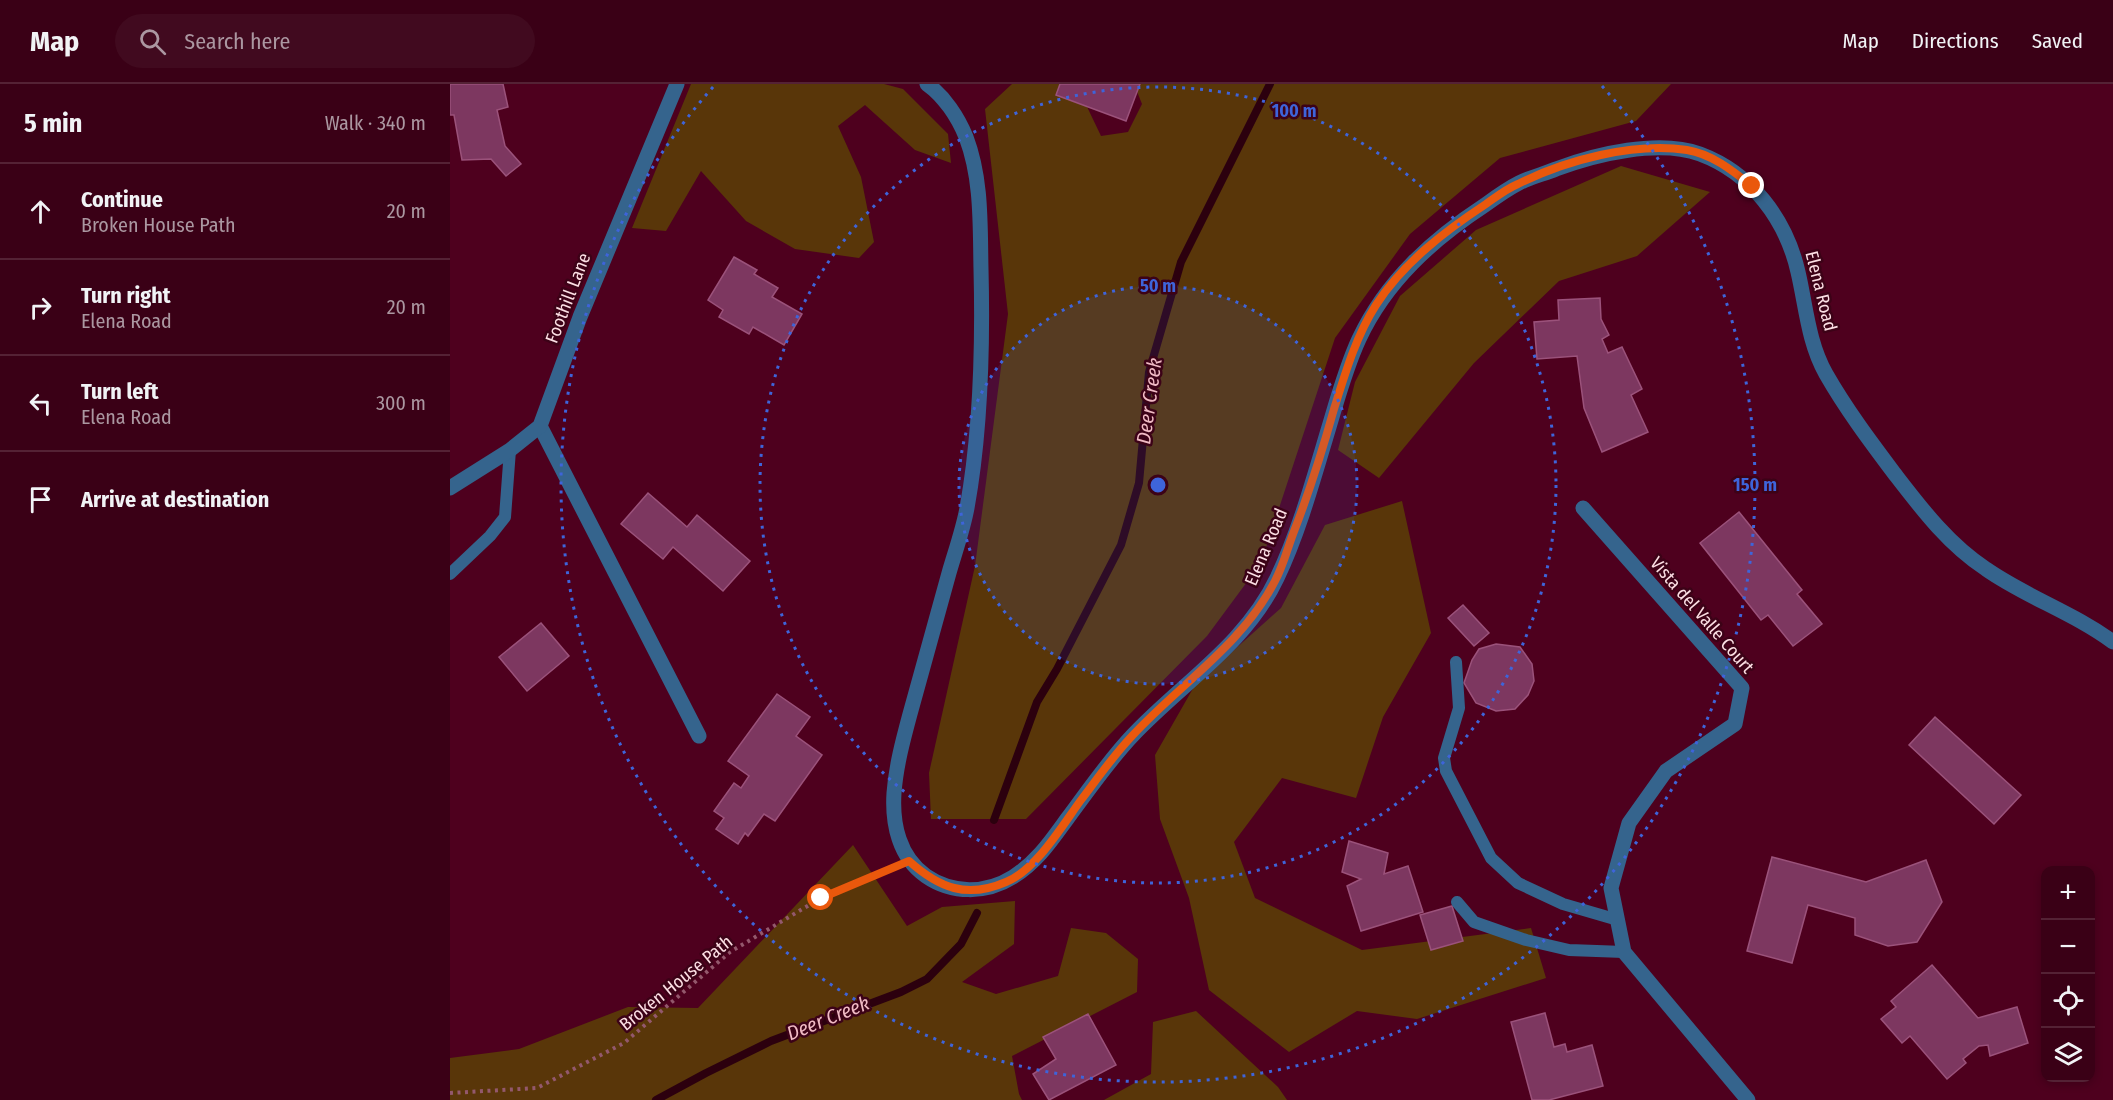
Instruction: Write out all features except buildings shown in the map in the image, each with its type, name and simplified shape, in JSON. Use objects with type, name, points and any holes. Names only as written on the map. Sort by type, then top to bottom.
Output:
[{"type":"street","name":"Foothill Lane","points":[[540,426],[580,317],[677,84]]},
{"type":"street","name":"Elena Road","points":[[927,84],[941,94],[965,134],[975,171],[980,208],[982,310],[979,417],[966,513],[900,753],[894,796],[894,823],[902,849],[909,861],[926,876],[948,887],[968,892],[1007,882],[1038,858],[1131,737],[1238,636],[1258,611],[1277,578],[1311,488],[1340,388],[1357,343],[1376,305],[1411,262],[1456,224],[1516,184],[1583,159],[1652,148],[1690,150],[1725,165],[1752,186],[1777,218],[1797,265],[1806,321],[1822,367],[1861,430],[1936,527],[1983,568],[2095,629],[2113,642]]},
{"type":"street","points":[[450,488],[510,450],[540,426],[699,736]]},
{"type":"street","name":"Vista del Valle Court","points":[[1583,508],[1742,688],[1735,724],[1666,771],[1629,823],[1611,888],[1624,952],[1748,1100]]},
{"type":"lane","points":[[450,574],[490,536],[505,517],[510,450]]},
{"type":"lane","points":[[1456,662],[1460,708],[1444,758],[1446,771],[1491,858],[1518,883],[1563,904],[1618,920]]},
{"type":"lane","points":[[1457,902],[1474,922],[1526,940],[1569,950],[1624,952]]},
{"type":"path","name":"Broken House Path","points":[[450,1093],[537,1088],[624,1043],[730,952],[821,898],[909,861]]},
{"type":"shaded area","points":[[691,84],[884,84],[903,89],[948,134],[951,163],[915,150],[865,105],[838,126],[861,177],[874,242],[859,258],[795,249],[746,221],[701,171],[666,231],[632,228]]},
{"type":"shaded area","points":[[1012,84],[1072,84],[1079,90],[1101,136],[1128,132],[1142,104],[1134,84],[1671,84],[1636,121],[1500,158],[1410,234],[1335,338],[1261,563],[1207,636],[1026,819],[931,819],[929,773],[975,566],[1008,314],[985,109]]},
{"type":"shaded area","points":[[1621,166],[1710,192],[1637,256],[1559,281],[1474,363],[1379,478],[1338,450],[1355,382],[1400,296],[1476,230]]},
{"type":"shaded area","points":[[1402,501],[1431,633],[1383,717],[1356,798],[1282,778],[1234,842],[1255,898],[1362,950],[1531,928],[1546,978],[1417,1019],[1357,1011],[1289,1052],[1209,990],[1189,898],[1160,819],[1155,755],[1195,685],[1281,608],[1325,525]]},
{"type":"shaded area","points":[[853,845],[907,926],[942,907],[1015,901],[1014,944],[962,982],[996,994],[1058,976],[1071,928],[1106,933],[1138,959],[1137,992],[1012,1056],[1022,1100],[450,1100],[450,1058],[519,1049],[628,1007],[698,1008]]},
{"type":"shaded area","points":[[1196,1011],[1278,1087],[1287,1100],[1104,1100],[1151,1074],[1153,1022]]},
{"type":"waterway","name":"Deer Creek","points":[[994,820],[1037,702],[1057,669],[1121,545],[1139,483],[1149,372],[1181,262],[1270,84]]},
{"type":"waterway","name":"Deer Creek","points":[[656,1100],[771,1041],[901,992],[927,979],[961,944],[977,913]]},
{"type":"route","points":[[821,898],[909,861],[926,876],[948,887],[968,892],[1007,882],[1038,858],[1131,737],[1238,636],[1258,611],[1277,578],[1311,488],[1340,388],[1357,343],[1376,305],[1411,262],[1456,224],[1516,184],[1583,159],[1652,148],[1690,150],[1725,165],[1752,186]]}]
